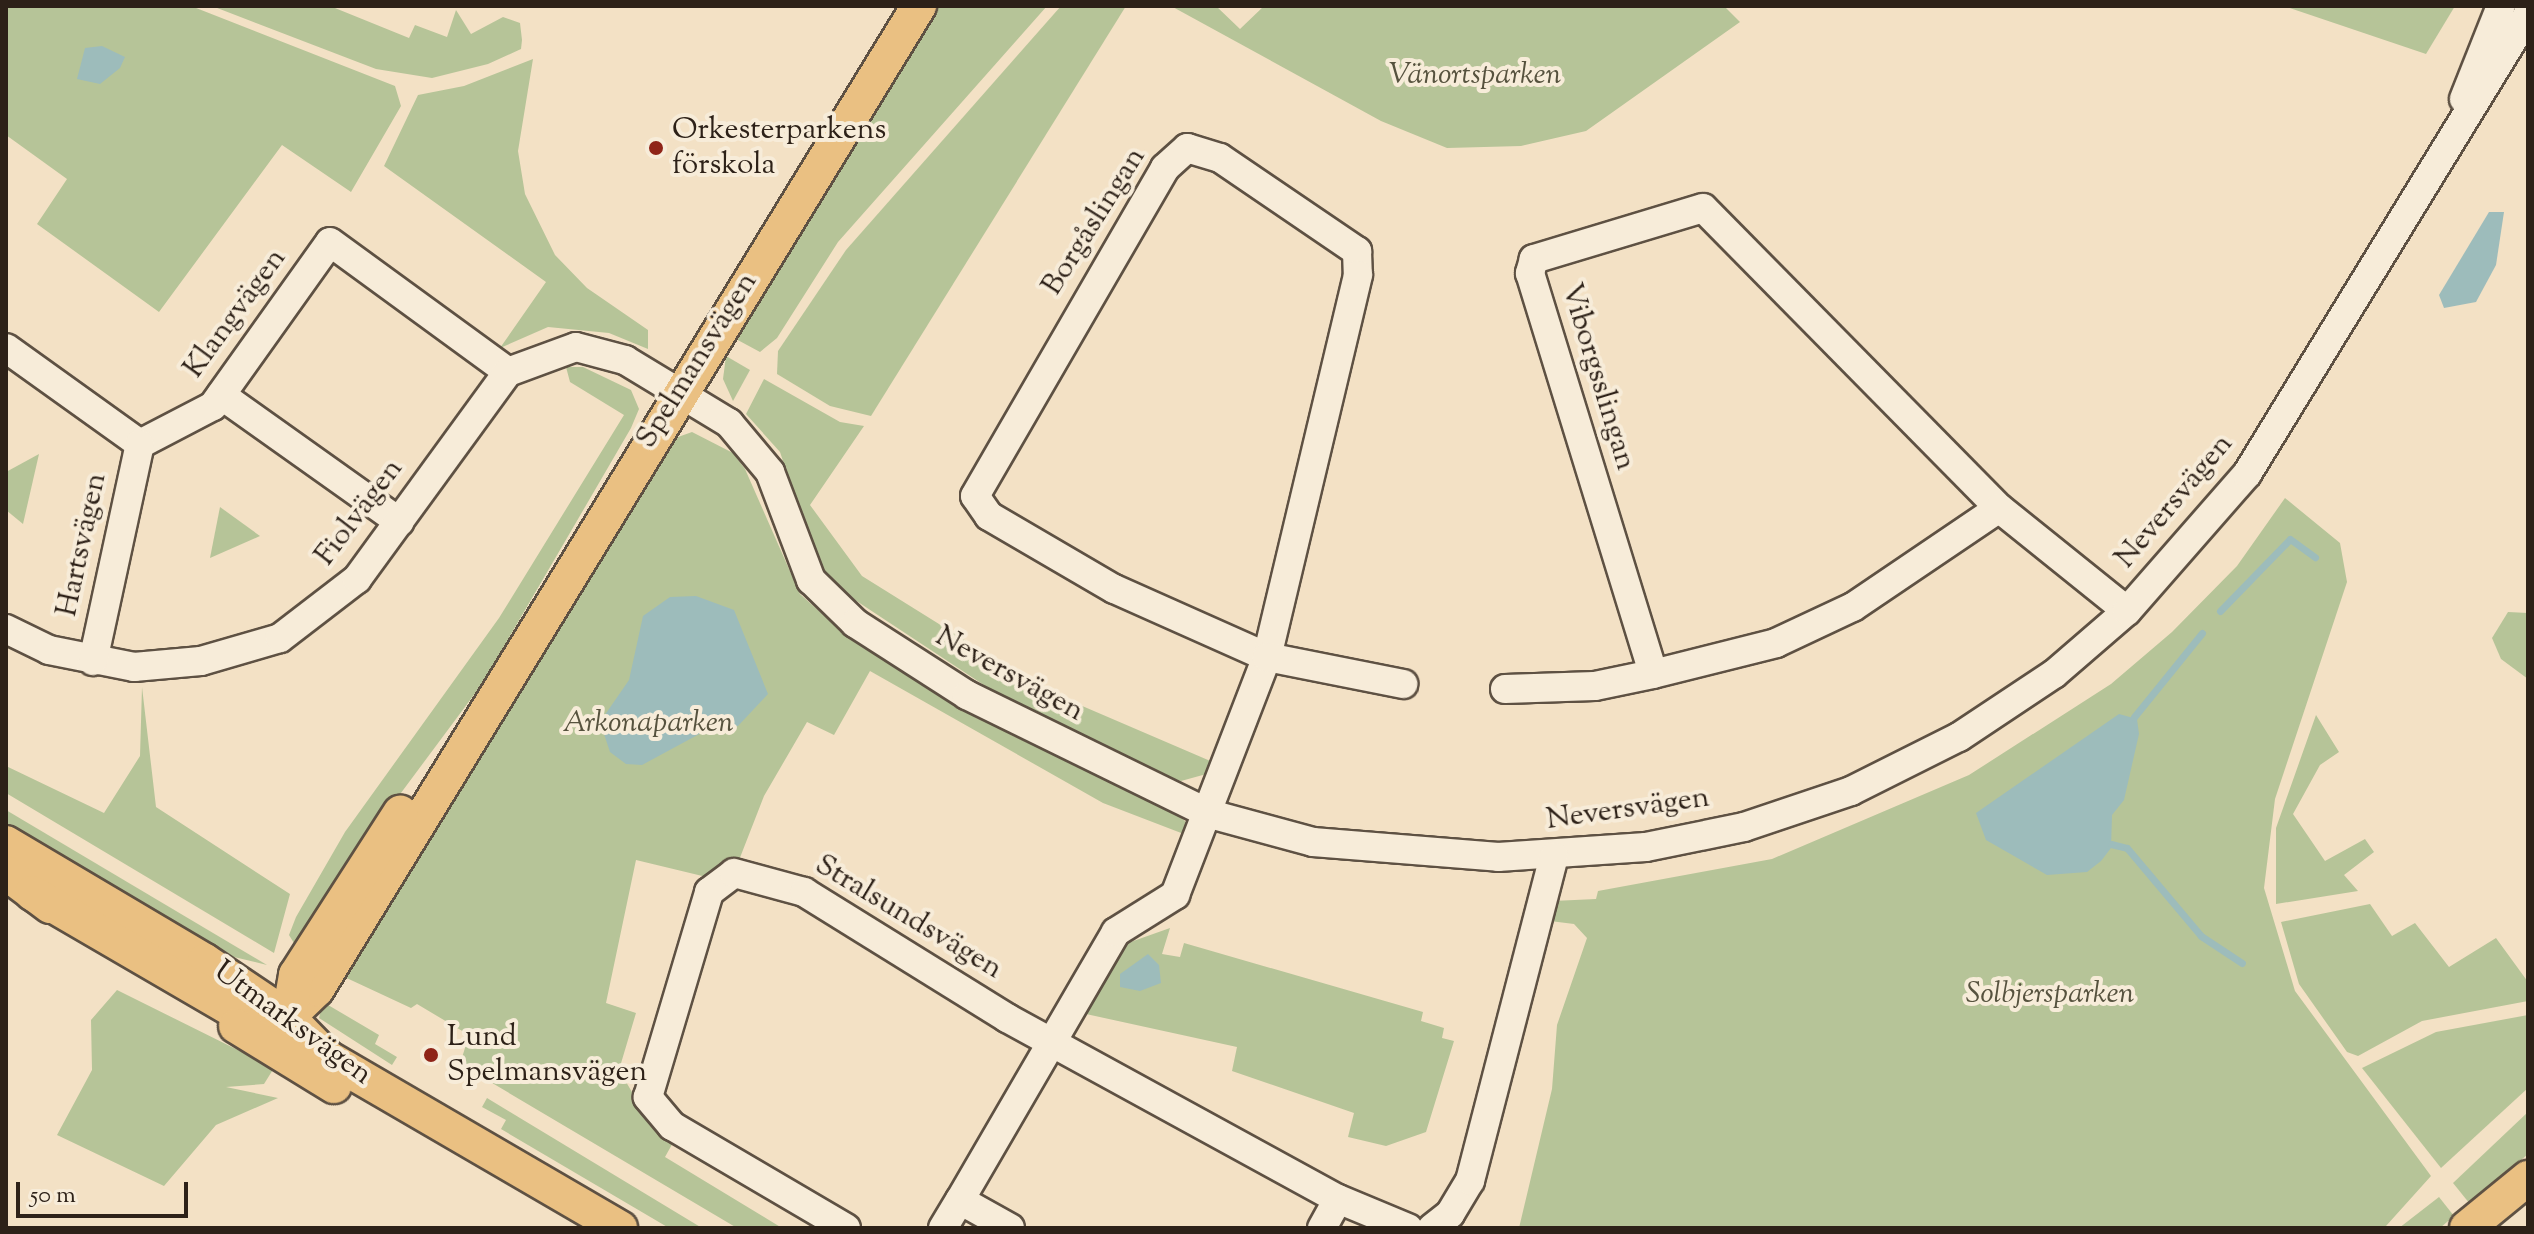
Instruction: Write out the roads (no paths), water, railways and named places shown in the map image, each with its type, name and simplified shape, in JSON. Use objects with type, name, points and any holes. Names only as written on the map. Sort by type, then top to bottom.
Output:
[{"type":"main road","name":"Spelmansvägen","points":[[288,1017],[328,973],[478,716],[919,6]]},
{"type":"main road","name":"Spelmansvägen","points":[[293,1061],[288,1017],[296,975],[400,813],[478,716]]},
{"type":"main road","name":"Utmarksvägen","points":[[6,843],[205,961],[288,1017],[328,1058],[620,1228]]},
{"type":"main road","points":[[19,883],[251,1022],[268,1025],[288,1017]]},
{"type":"main road","name":"Utmarksvägen","points":[[19,883],[293,1061],[579,1228]]},
{"type":"main road","points":[[205,961],[246,974],[296,975]]},
{"type":"main road","points":[[2467,1228],[2528,1178]]},
{"type":"street","name":"Neversvägen","points":[[2450,138],[2501,6]]},
{"type":"street","name":"Neversvägen","points":[[681,390],[761,456],[800,561],[855,623],[967,695],[1210,814],[1313,842],[1554,857],[1744,827],[1851,791],[2006,707],[2127,611],[2247,474],[2522,13]]},
{"type":"street","name":"Borgåslingan","points":[[1210,814],[1267,657],[1358,259],[1351,243],[1290,203],[1220,158],[1187,148],[1165,168],[975,496],[989,516],[1114,589],[1267,657],[1403,684]]},
{"type":"street","name":"Viborgsslingan","points":[[1653,674],[1530,273],[1534,259],[1546,253],[1703,208],[1999,508],[2127,611]]},
{"type":"street","name":"Klangvägen","points":[[140,444],[221,395],[330,242],[508,372]]},
{"type":"street","points":[[508,372],[576,347],[625,360],[681,390]]},
{"type":"street","points":[[8,353],[140,444]]},
{"type":"street","name":"Fiolvägen","points":[[6,629],[93,661],[187,664],[280,638],[341,596],[400,522],[508,372]]},
{"type":"street","points":[[221,395],[400,522]]},
{"type":"street","name":"Hartsvägen","points":[[93,661],[140,444]]},
{"type":"street","points":[[1505,689],[1595,686],[1776,643],[1853,607],[1999,508]]},
{"type":"street","points":[[943,1228],[1048,1040],[1116,932],[1175,895],[1210,814]]},
{"type":"street","points":[[1432,1228],[1450,1214],[1470,1181],[1554,857]]},
{"type":"street","name":"Stralsundsvägen","points":[[846,1228],[672,1126],[648,1097],[719,880],[746,872],[804,892],[1048,1040],[1338,1199],[1408,1228]]},
{"type":"street","points":[[1322,1228],[1338,1199]]},
{"type":"street","points":[[960,1200],[1010,1228]]},
{"type":"water","points":[[102,46],[125,57],[120,68],[100,84],[77,79],[85,48]]},
{"type":"water","points":[[2489,212],[2504,212],[2496,265],[2476,302],[2444,308],[2439,295]]},
{"type":"water","points":[[696,596],[734,610],[768,694],[738,726],[703,732],[642,765],[626,764],[610,752],[600,722],[629,680],[643,616],[670,597]]},
{"type":"water","points":[[2119,714],[2137,719],[2139,734],[2124,800],[2112,815],[2111,848],[2101,861],[2087,872],[2047,875],[1986,840],[1976,813]]},
{"type":"water","points":[[1148,954],[1159,965],[1161,983],[1140,991],[1120,987],[1120,974]]},
{"type":"waterway","points":[[2220,611],[2290,539],[2315,557]]},
{"type":"waterway","points":[[2134,717],[2202,633]]},
{"type":"waterway","points":[[2111,844],[2127,848],[2201,936],[2242,963]]},
{"type":"place","name":"Orkesterparkens förskola","points":[[656,148]]},
{"type":"place","name":"Lund Spelmansvägen","points":[[431,1055]]},
{"type":"park label","name":"Vänortsparken","points":[[1475,76]]},
{"type":"park label","name":"Arkonaparken","points":[[648,724]]},
{"type":"park label","name":"Solbjersparken","points":[[2050,995]]}]
